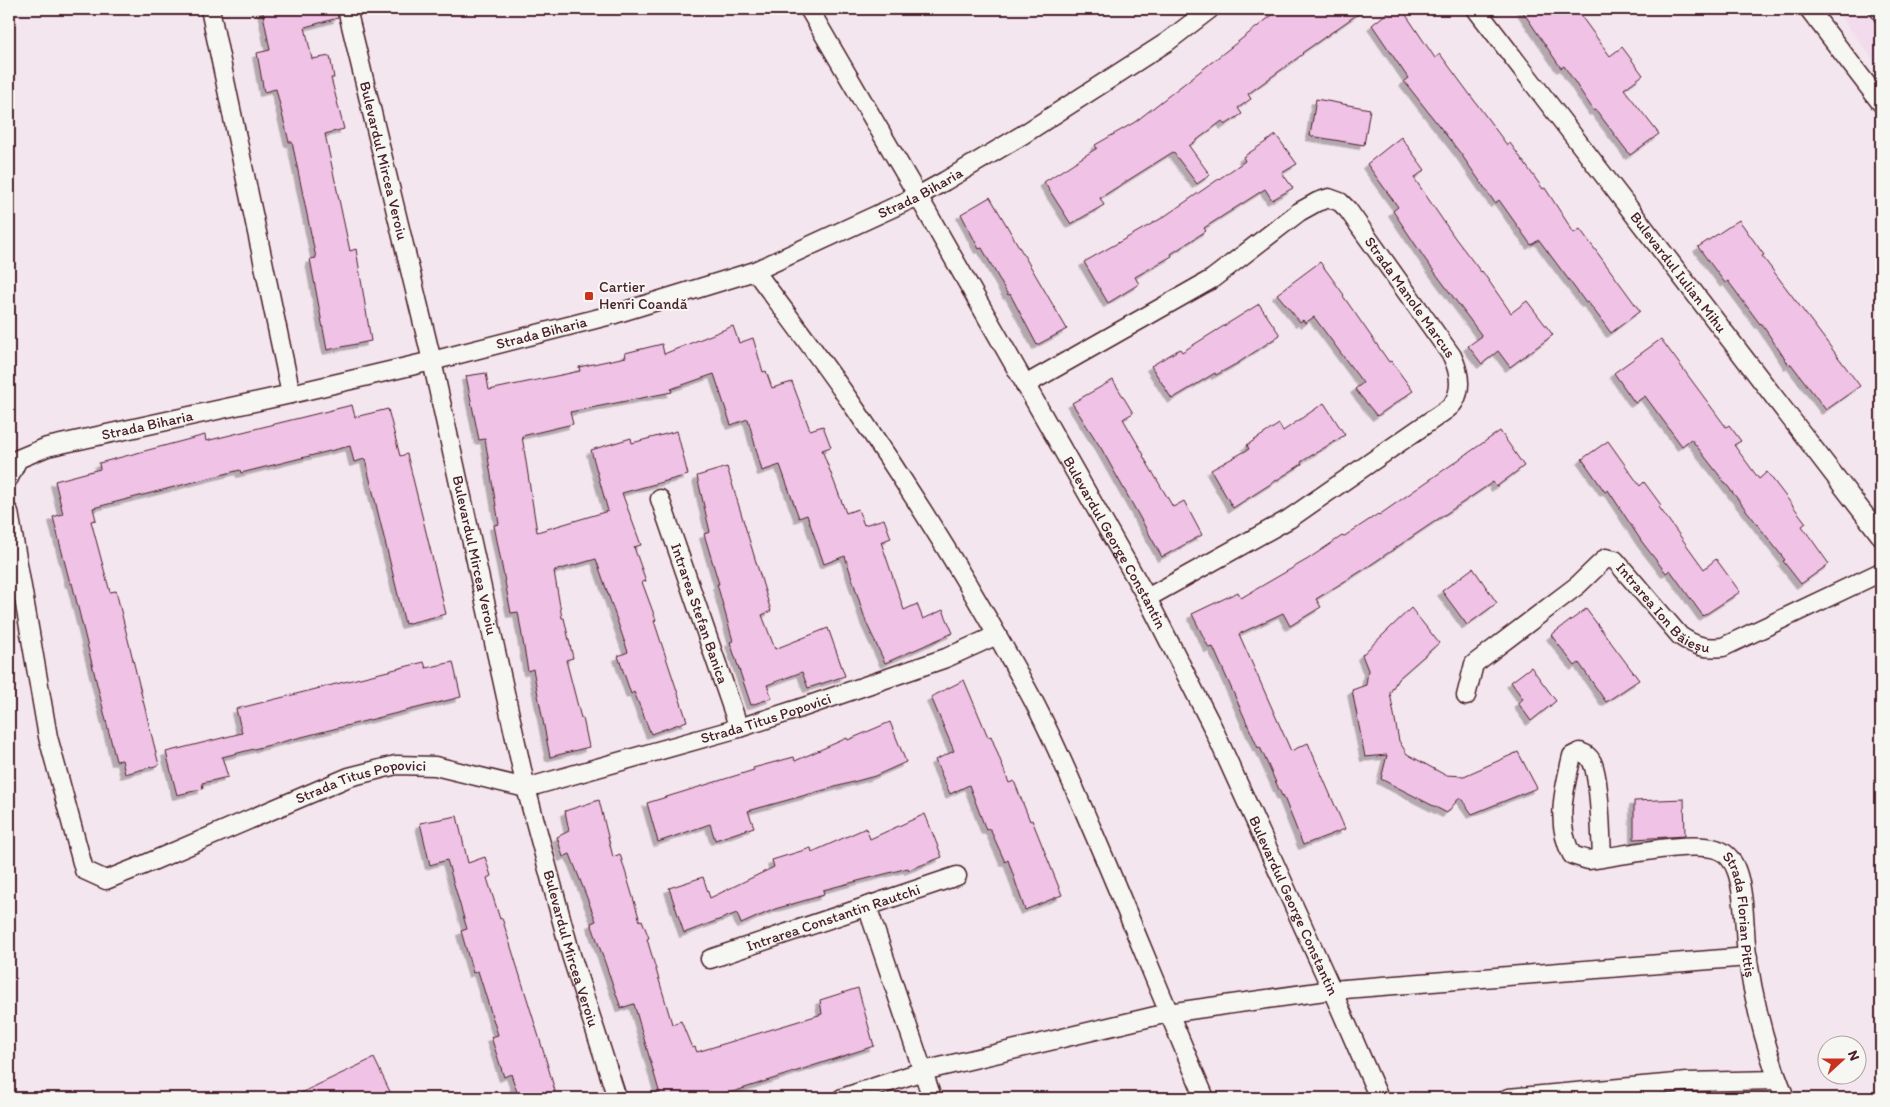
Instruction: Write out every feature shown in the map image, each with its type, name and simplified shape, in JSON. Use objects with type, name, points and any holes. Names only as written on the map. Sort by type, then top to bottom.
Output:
[{"type":"street","points":[[210,9],[291,394]]},
{"type":"street","name":"Bulevardul Mircea Veroiu","points":[[347,9],[432,360],[526,788],[571,955],[617,1098]]},
{"type":"street","name":"Bulevardul George Constantin","points":[[809,9],[1147,598],[1214,728],[1379,1098]]},
{"type":"street","name":"Strada Biharia","points":[[9,478],[18,459],[47,447],[291,394],[432,360],[615,314],[755,271],[918,196],[1032,129],[1167,42],[1210,9]]},
{"type":"street","name":"Bulevardul Iulian Mihu","points":[[1476,9],[1881,536]]},
{"type":"street","points":[[1809,9],[1881,103]]},
{"type":"street","name":"Strada Manole Marcus","points":[[1026,385],[1212,279],[1299,212],[1316,202],[1329,198],[1340,202],[1348,210],[1452,356],[1460,372],[1454,403],[1289,519],[1147,598]]},
{"type":"street","points":[[755,271],[854,407],[894,466],[954,562],[1035,703],[1072,782],[1132,920],[1168,1012],[1205,1098]]},
{"type":"street","name":"Intrarea Stefan Banica","points":[[660,499],[739,728]]},
{"type":"street","name":"Strada Titus Popovici","points":[[9,512],[48,737],[84,870],[106,880],[348,777],[396,765],[435,766],[526,788],[739,728],[946,658],[996,635]]},
{"type":"street","name":"Intrarea Ion Băieșu","points":[[1466,696],[1474,664],[1578,585],[1606,558],[1615,560],[1680,636],[1692,644],[1708,648],[1723,646],[1881,572]]},
{"type":"street","name":"Strada Florian Pittiș","points":[[1602,858],[1596,778],[1592,763],[1587,755],[1580,752],[1572,756],[1564,793],[1562,826],[1565,843],[1572,855],[1588,860],[1694,845],[1719,850],[1730,858],[1737,872],[1748,957],[1757,1006],[1785,1098]]},
{"type":"street","name":"Intrarea Constantin Rautchi","points":[[710,959],[957,876]]},
{"type":"street","points":[[868,906],[932,1098]]},
{"type":"street","points":[[842,1098],[923,1070],[1168,1012],[1332,990],[1748,957]]},
{"type":"street","points":[[1508,1098],[1687,1082],[1778,1080]]},
{"type":"lane","points":[[1872,9],[1881,20]]},
{"type":"shaded area","points":[[1835,9],[1881,9],[1881,70]]},
{"type":"building","points":[[262,9],[337,9],[338,18],[305,27],[312,59],[330,56],[334,78],[331,78],[344,129],[325,134],[350,251],[356,249],[371,341],[327,350],[310,259],[316,258],[292,142],[289,142],[276,89],[264,92],[257,53],[270,50]]},
{"type":"building","points":[[1280,9],[1365,9],[1248,94],[1251,99],[1238,108],[1242,114],[1225,125],[1222,121],[1189,146],[1210,175],[1197,184],[1173,152],[1100,198],[1104,205],[1071,224],[1044,182],[1097,148],[1095,145],[1135,122]]},
{"type":"building","points":[[1392,9],[1402,9],[1435,58],[1440,54],[1507,145],[1510,143],[1543,189],[1545,188],[1574,233],[1580,229],[1640,311],[1611,333],[1539,240],[1531,245],[1499,200],[1495,203],[1461,154],[1404,81],[1408,78],[1372,25]]},
{"type":"building","points":[[1521,9],[1576,9],[1610,56],[1622,47],[1643,75],[1624,89],[1659,134],[1630,155],[1596,110],[1594,111],[1564,66],[1561,68]]},
{"type":"building","points":[[1316,99],[1370,109],[1364,145],[1310,136]]},
{"type":"building","points":[[1276,135],[1297,164],[1282,173],[1293,188],[1272,200],[1265,189],[1204,228],[1206,231],[1171,254],[1172,256],[1135,277],[1139,284],[1108,303],[1084,262],[1162,218],[1245,161],[1243,157]]},
{"type":"building","points":[[1401,137],[1425,170],[1414,178],[1455,238],[1482,271],[1511,313],[1527,301],[1553,335],[1510,367],[1498,351],[1482,364],[1468,346],[1482,336],[1425,259],[1393,211],[1398,207],[1367,164]]},
{"type":"building","points":[[990,197],[1067,329],[1037,345],[1010,294],[1008,295],[982,248],[979,249],[961,214]]},
{"type":"building","points":[[1739,220],[1764,255],[1762,256],[1860,386],[1826,410],[1791,364],[1789,365],[1761,323],[1728,281],[1725,283],[1698,247]]},
{"type":"building","points":[[1320,262],[1389,362],[1391,361],[1413,391],[1377,416],[1355,389],[1363,383],[1314,317],[1305,323],[1303,320],[1300,322],[1277,294]]},
{"type":"building","points":[[1259,304],[1280,335],[1238,363],[1216,375],[1215,373],[1172,399],[1151,366],[1180,349],[1182,352]]},
{"type":"building","points":[[733,326],[739,343],[753,338],[763,372],[766,371],[772,388],[792,382],[810,430],[823,426],[831,447],[822,450],[846,513],[858,509],[864,525],[884,519],[891,538],[881,542],[904,610],[917,604],[923,619],[943,610],[953,633],[885,663],[866,622],[845,556],[824,564],[807,515],[799,518],[780,465],[762,471],[748,419],[731,425],[714,374],[671,389],[672,392],[570,412],[573,424],[522,436],[537,532],[608,511],[591,450],[631,438],[632,443],[677,431],[688,475],[622,493],[641,545],[634,547],[646,581],[642,582],[656,620],[654,621],[687,721],[651,734],[634,692],[631,694],[618,656],[628,652],[596,559],[554,571],[562,618],[564,618],[573,658],[566,660],[581,718],[583,718],[589,747],[550,757],[533,669],[528,671],[518,612],[511,613],[494,525],[499,524],[485,439],[479,440],[466,376],[486,373],[489,390],[580,371],[579,367],[626,357],[625,353],[662,344],[664,354]]},
{"type":"building","points":[[1661,339],[1726,427],[1729,425],[1741,441],[1734,445],[1759,479],[1767,472],[1806,523],[1802,526],[1829,564],[1801,584],[1783,561],[1785,560],[1691,439],[1682,446],[1645,396],[1635,403],[1614,373]]},
{"type":"building","points":[[1113,380],[1133,413],[1123,419],[1143,456],[1173,507],[1184,501],[1202,535],[1162,557],[1101,448],[1072,403]]},
{"type":"building","points":[[1324,403],[1345,435],[1233,508],[1211,470],[1249,449],[1247,445],[1279,424],[1283,431]]},
{"type":"building","points":[[352,405],[355,417],[388,409],[400,456],[407,454],[446,614],[405,624],[365,459],[354,462],[350,446],[241,473],[240,470],[93,508],[96,520],[91,521],[110,592],[116,591],[159,765],[125,774],[122,760],[116,761],[72,583],[70,583],[53,517],[63,514],[55,481],[100,469],[99,463],[205,435],[206,441]]},
{"type":"building","points":[[1500,431],[1524,466],[1496,487],[1493,482],[1363,570],[1316,599],[1321,607],[1290,626],[1283,613],[1239,634],[1291,751],[1308,743],[1345,829],[1303,845],[1283,795],[1260,747],[1258,748],[1213,647],[1209,648],[1192,614],[1238,592],[1241,598],[1308,559],[1342,536],[1379,515]]},
{"type":"building","points":[[1608,441],[1640,486],[1644,482],[1661,505],[1659,507],[1704,569],[1716,559],[1740,592],[1703,616],[1670,570],[1666,573],[1642,542],[1608,490],[1605,492],[1582,459]]},
{"type":"building","points":[[727,467],[771,611],[762,615],[775,649],[828,628],[845,676],[808,688],[802,672],[767,685],[772,698],[751,705],[730,642],[733,641],[704,534],[710,532],[697,476]]},
{"type":"building","points":[[1473,568],[1497,603],[1467,625],[1442,591]]},
{"type":"building","points":[[1411,608],[1439,643],[1398,679],[1390,693],[1399,741],[1407,754],[1445,775],[1464,776],[1518,752],[1537,788],[1472,814],[1460,797],[1447,813],[1381,779],[1387,755],[1365,757],[1352,690],[1366,685],[1368,670],[1362,655]]},
{"type":"building","points":[[1586,609],[1639,680],[1606,702],[1579,663],[1575,666],[1551,635]]},
{"type":"building","points":[[424,662],[426,668],[453,662],[461,697],[222,757],[228,777],[202,783],[203,789],[177,795],[166,752],[242,733],[236,709]]},
{"type":"building","points":[[1531,667],[1556,701],[1531,721],[1518,703],[1523,699],[1511,682]]},
{"type":"building","points":[[964,680],[988,737],[991,736],[1009,783],[1014,781],[1030,821],[1032,820],[1062,895],[1025,910],[1008,860],[1005,862],[990,829],[986,830],[969,785],[950,794],[935,760],[954,751],[931,697]]},
{"type":"building","points":[[890,722],[906,762],[875,776],[748,811],[754,827],[715,840],[710,824],[658,842],[647,803],[754,770],[753,768],[794,757],[795,761],[847,738],[848,740]]},
{"type":"building","points":[[1684,799],[1685,836],[1634,839],[1634,801]]},
{"type":"building","points":[[599,800],[613,857],[620,854],[640,921],[642,920],[649,938],[647,939],[672,1024],[681,1021],[692,1048],[695,1047],[697,1052],[822,1014],[820,1000],[858,988],[874,1046],[714,1098],[661,1098],[634,1004],[621,1008],[591,923],[596,921],[570,854],[563,857],[557,837],[569,831],[565,811]]},
{"type":"building","points":[[925,814],[942,857],[909,870],[908,868],[823,890],[824,895],[775,909],[741,924],[737,913],[684,933],[669,888],[703,877],[710,898],[774,867],[772,860],[811,848],[812,852],[866,828],[870,839]]},
{"type":"building","points":[[457,816],[468,863],[485,857],[491,876],[487,878],[500,919],[502,918],[555,1091],[551,1093],[552,1098],[519,1098],[511,1074],[504,1077],[491,1037],[498,1035],[478,971],[473,973],[461,931],[467,929],[447,860],[430,865],[420,823]]},
{"type":"building","points":[[374,1058],[393,1098],[290,1098]]},
{"type":"place","name":"Cartier Henri Coandă","points":[[589,296]]}]
